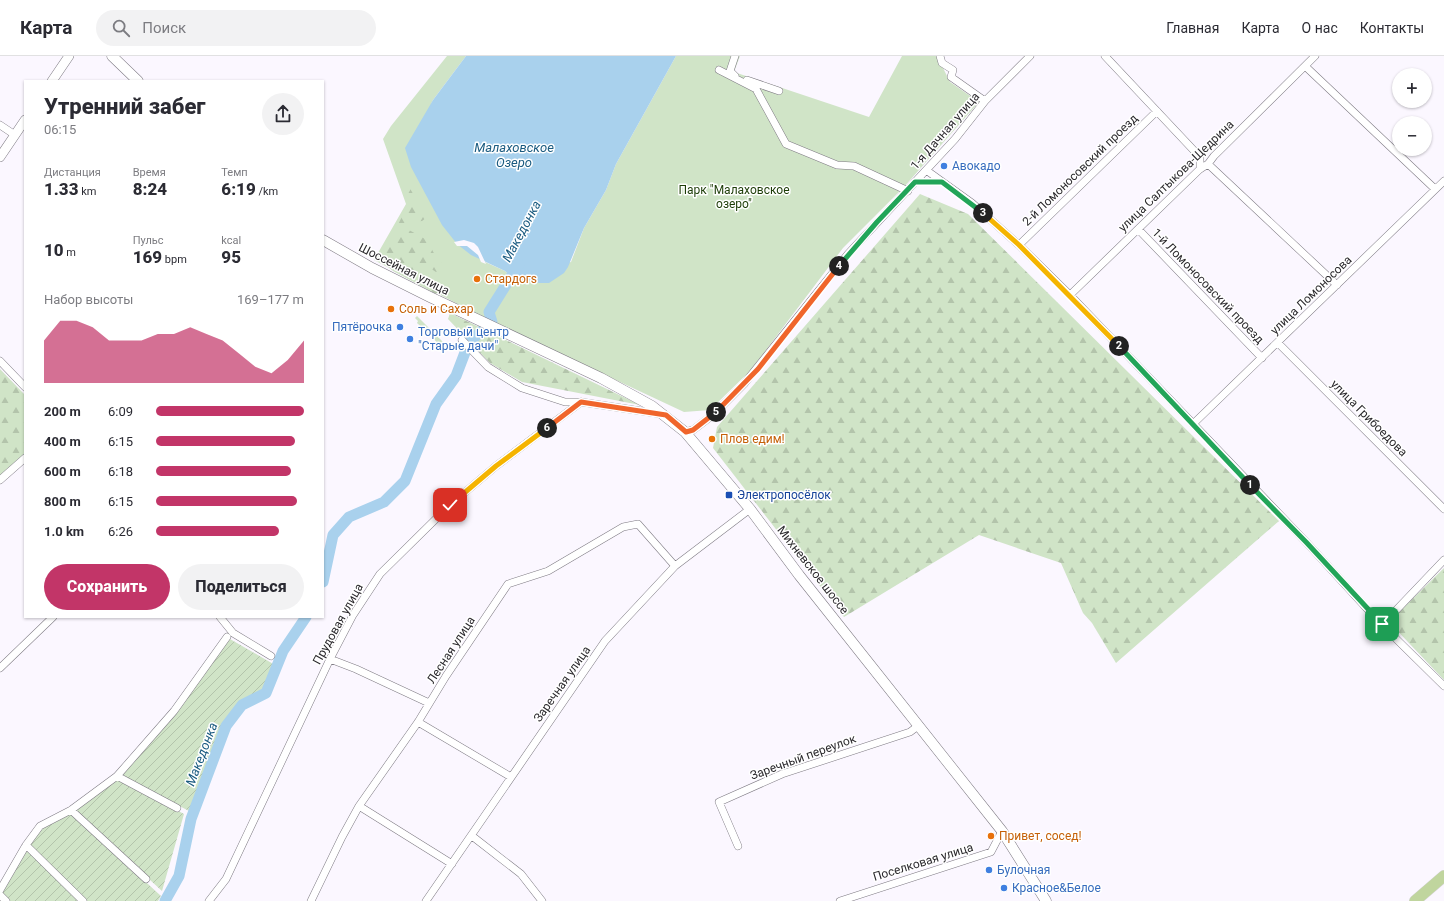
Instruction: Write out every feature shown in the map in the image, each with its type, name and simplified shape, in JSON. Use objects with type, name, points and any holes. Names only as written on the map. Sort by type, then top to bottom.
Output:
[{"type":"main road","points":[[112,56],[137,80]]},
{"type":"main road","name":"Шоссейная улица","points":[[324,241],[372,268],[496,328]]},
{"type":"main road","name":"Михневское шоссе","points":[[496,328],[594,375],[666,415],[686,432],[750,509],[918,726],[1002,831],[1046,901]]},
{"type":"main road","points":[[1415,901],[1444,876]]},
{"type":"street","points":[[53,80],[68,56]]},
{"type":"street","points":[[735,56],[730,71],[733,76],[779,91]]},
{"type":"street","points":[[940,56],[942,63],[953,70],[951,77],[985,101]]},
{"type":"street","name":"1-я Дачная улица","points":[[686,432],[693,430],[714,414],[744,384],[848,254],[955,139],[985,101],[1030,56]]},
{"type":"street","points":[[1105,56],[1200,157],[1200,169]]},
{"type":"street","name":"улица Салтыкова-Щедрина","points":[[1070,294],[1200,169],[1208,164],[1214,156],[1315,56]]},
{"type":"street","points":[[1305,66],[1435,189]]},
{"type":"street","points":[[719,70],[756,89],[786,144],[837,165],[854,166],[908,191]]},
{"type":"street","name":"2-й Ломоносовский проезд","points":[[1019,245],[1157,111]]},
{"type":"street","points":[[0,157],[24,121]]},
{"type":"street","points":[[0,125],[14,135]]},
{"type":"street","points":[[1200,157],[1214,156]]},
{"type":"street","points":[[1208,164],[1337,285]]},
{"type":"street","points":[[926,170],[972,203],[1019,245],[1070,294],[1382,624],[1444,686]]},
{"type":"street","name":"улица Ломоносова","points":[[1193,424],[1444,181]]},
{"type":"street","points":[[915,182],[942,182]]},
{"type":"street","name":"1-й Ломоносовский проезд","points":[[1138,228],[1262,358]]},
{"type":"street","points":[[462,340],[488,367],[522,388],[565,402],[581,402],[666,415]]},
{"type":"street","name":"улица Грибоедова","points":[[1278,343],[1444,509]]},
{"type":"street","points":[[0,361],[24,386]]},
{"type":"street","name":"Прудовая улица","points":[[209,901],[226,879],[330,659],[353,615],[369,589],[391,561],[450,505],[491,471],[581,402]]},
{"type":"street","points":[[0,480],[24,459]]},
{"type":"street","name":"Заречная улица","points":[[426,901],[605,641],[675,566],[750,509]]},
{"type":"street","name":"Лесная улица","points":[[311,901],[359,806],[418,722],[508,584],[548,571],[630,524],[638,524],[675,566]]},
{"type":"street","points":[[1382,624],[1444,560]]},
{"type":"street","points":[[0,668],[52,618]]},
{"type":"street","points":[[221,618],[233,633],[271,656]]},
{"type":"street","points":[[0,890],[26,845],[40,826],[71,810],[117,776],[174,711],[227,637]]},
{"type":"street","points":[[330,659],[430,702]]},
{"type":"street","points":[[418,722],[511,778]]},
{"type":"street","name":"Заречный переулок","points":[[738,846],[718,802],[782,774],[910,732],[918,726]]},
{"type":"street","points":[[117,776],[177,808]]},
{"type":"street","points":[[359,806],[452,864]]},
{"type":"street","points":[[71,810],[146,879]]},
{"type":"street","name":"Поселковая улица","points":[[840,901],[990,852],[1002,831]]},
{"type":"street","points":[[472,836],[520,874],[542,901]]},
{"type":"street","points":[[26,845],[83,901]]},
{"type":"street","points":[[0,895],[6,901]]},
{"type":"green space","name":"Парк \"Малаховское озеро\"","points":[[447,56],[466,56],[431,104],[483,261],[505,271],[512,277],[571,262],[584,228],[606,190],[616,164],[676,56],[740,56],[734,72],[869,117],[902,56],[937,56],[950,82],[979,102],[904,187],[843,248],[750,371],[710,410],[684,412],[492,322],[374,260],[406,204],[383,139],[391,126]]},
{"type":"green space","points":[[405,184],[408,185],[416,199],[414,207],[426,215],[426,218],[422,221],[412,222],[409,230],[427,240],[437,259],[444,265],[441,270],[436,272],[427,266],[422,267],[423,275],[429,284],[438,292],[436,294],[393,271],[385,263],[384,252],[408,205],[403,189]]},
{"type":"green space","points":[[920,194],[968,214],[1279,521],[1116,663],[1092,623],[1083,613],[1061,563],[979,535],[844,617],[713,448],[717,427]]},
{"type":"green space","points":[[450,313],[640,405],[522,382],[490,363],[448,319]]},
{"type":"green space","points":[[417,316],[448,347],[445,350],[417,323],[418,321],[415,318]]},
{"type":"green space","points":[[0,369],[24,394],[24,454],[0,476]]},
{"type":"green space","points":[[1444,568],[1444,680],[1389,622]]},
{"type":"green space","points":[[230,639],[275,665],[265,691],[241,704],[223,725],[189,811],[120,775],[176,712]]},
{"type":"green space","points":[[117,778],[184,814],[162,891],[74,810]]},
{"type":"green space","points":[[70,812],[161,896],[158,901],[87,901],[29,844],[42,828]]},
{"type":"green space","points":[[27,848],[80,901],[6,901],[1,895]]},
{"type":"water","name":"Малаховское Озеро","points":[[466,56],[676,56],[616,164],[606,190],[584,228],[568,267],[564,273],[549,283],[539,283],[512,277],[505,271],[471,255],[457,244],[442,225],[411,167],[405,148],[433,100]]},
{"type":"pier","points":[[464,240],[474,243],[478,247],[486,264],[481,262],[478,255],[467,246],[457,246],[454,242]]},
{"type":"waterway","name":"Македонка","points":[[324,577],[333,535],[349,517],[384,502],[405,481],[436,404],[456,376],[469,342],[492,322],[489,312],[519,264]]},
{"type":"waterway","name":"Македонка","points":[[165,901],[179,876],[191,819],[226,726],[242,705],[266,693],[283,651],[305,618]]},
{"type":"place","name":"Авокадо","points":[[944,166]]},
{"type":"place","name":"Стардогs","points":[[477,279]]},
{"type":"place","name":"Соль и Сахар","points":[[391,309]]},
{"type":"place","name":"Пятёрочка","points":[[400,327]]},
{"type":"place","name":"Торговый центр \"Старые дачи\"","points":[[410,339]]},
{"type":"place","name":"Плов едим!","points":[[712,439]]},
{"type":"place","name":"Электропосёлок","points":[[729,495]]},
{"type":"place","name":"Привет, сосед!","points":[[991,836]]},
{"type":"place","name":"Булочная","points":[[989,870]]},
{"type":"place","name":"Красное&Белое","points":[[1004,888]]},
{"type":"route","points":[[450,505],[496,466],[581,402],[666,415],[686,432],[693,430],[714,414],[730,399],[758,369],[848,254],[915,182],[942,182],[972,203],[1019,245],[1070,294],[1382,624]]}]
